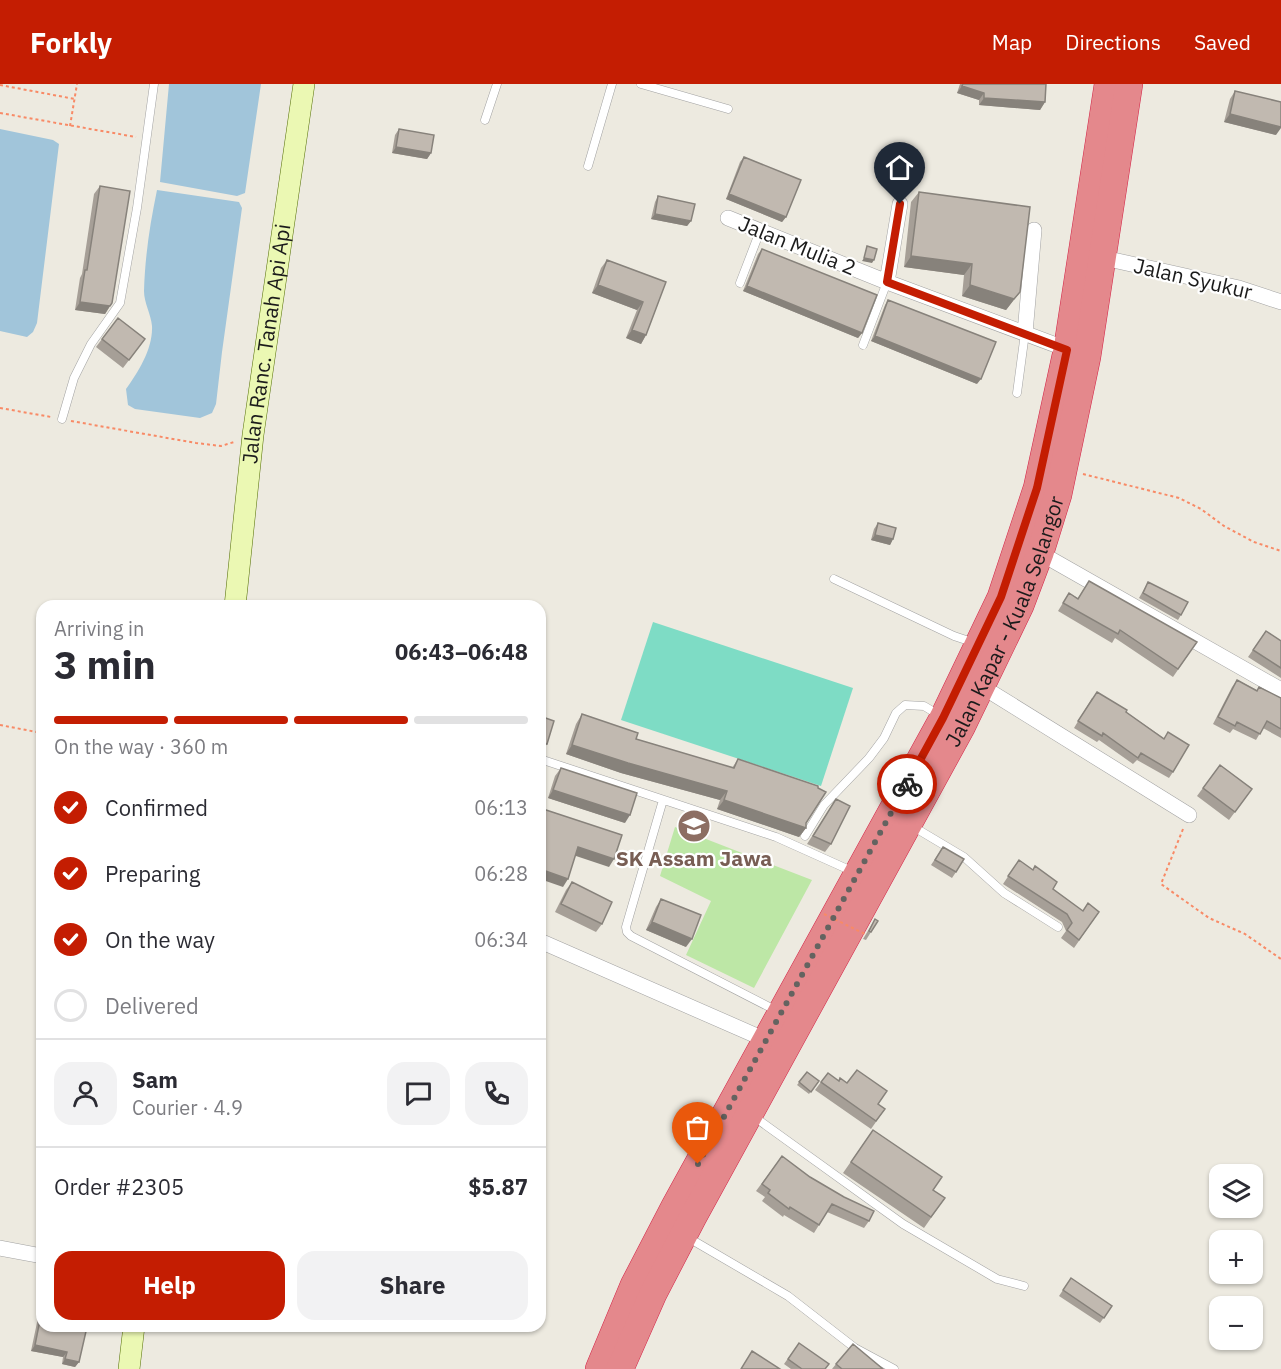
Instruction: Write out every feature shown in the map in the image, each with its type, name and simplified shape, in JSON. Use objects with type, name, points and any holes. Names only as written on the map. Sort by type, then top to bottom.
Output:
[{"type":"highway","name":"Jalan Kapar - Kuala Selangor","points":[[867,878],[908,824],[962,726],[1020,606],[1058,495],[1063,469],[1108,84]]},
{"type":"highway","name":"Jalan Kapar - Kuala Selangor","points":[[620,1369],[653,1294],[749,1114],[790,1018],[867,878],[1001,597],[1037,488],[1104,258],[1129,84]]},
{"type":"highway","name":"Jalan Kapar - Kuala Selangor","points":[[599,1369],[645,1265],[766,1040],[790,1018]]},
{"type":"street","name":"Jalan Ranc. Tanah Api Api","points":[[237,600],[253,435],[304,84]]},
{"type":"street","points":[[887,282],[900,204]]},
{"type":"street","name":"Jalan Mulia 2","points":[[728,218],[887,282],[1077,353]]},
{"type":"street","points":[[1024,333],[1034,230]]},
{"type":"street","name":"Jalan Syukur","points":[[1104,258],[1239,288],[1281,302]]},
{"type":"street","points":[[1040,553],[1281,690]]},
{"type":"street","points":[[981,686],[1189,815]]},
{"type":"street","points":[[546,944],[766,1040]]},
{"type":"street","points":[[0,1248],[36,1255]]},
{"type":"street","points":[[129,1369],[133,1332]]},
{"type":"lane","points":[[62,419],[74,378],[91,344],[120,303],[137,208],[154,84]]},
{"type":"lane","points":[[485,120],[497,84]]},
{"type":"lane","points":[[588,166],[612,84]]},
{"type":"lane","points":[[641,84],[728,109]]},
{"type":"lane","points":[[740,283],[760,231]]},
{"type":"lane","points":[[863,345],[887,282]]},
{"type":"lane","points":[[1017,393],[1024,333]]},
{"type":"lane","points":[[834,579],[954,636],[978,644]]},
{"type":"lane","points":[[805,836],[825,804],[870,758],[884,738],[896,713],[905,705],[924,706],[943,718]]},
{"type":"lane","points":[[546,761],[776,837],[867,878]]},
{"type":"lane","points":[[663,800],[626,927],[627,932],[790,1018]]},
{"type":"lane","points":[[908,824],[952,849],[1004,892],[1058,927]]},
{"type":"lane","points":[[749,1114],[903,1224],[997,1279],[1024,1286]]},
{"type":"lane","points":[[683,1235],[788,1296],[855,1348],[894,1369]]},
{"type":"path","points":[[70,126],[77,84]]},
{"type":"path","points":[[0,85],[75,99]]},
{"type":"path","points":[[0,113],[145,139]]},
{"type":"path","points":[[0,408],[221,446],[253,435]]},
{"type":"path","points":[[1063,469],[1179,498],[1202,509],[1224,526],[1254,542],[1281,551]]},
{"type":"path","points":[[0,725],[36,732]]},
{"type":"path","points":[[1189,815],[1161,885],[1209,918],[1245,934],[1281,959]]},
{"type":"path","points":[[824,914],[867,935]]},
{"type":"green space","points":[[653,622],[853,688],[821,786],[621,720]]},
{"type":"green space","points":[[675,827],[812,880],[754,988],[686,955],[711,901],[660,876]]},
{"type":"water","points":[[169,84],[261,84],[245,193],[237,196],[160,182]]},
{"type":"water","points":[[0,129],[53,140],[59,144],[37,323],[33,332],[27,337],[0,331]]},
{"type":"water","points":[[157,190],[239,202],[242,208],[216,404],[212,413],[200,418],[135,409],[128,405],[126,389],[144,360],[152,335],[144,291],[148,240]]},
{"type":"building","points":[[963,84],[1046,84],[1045,102],[984,98],[984,93],[962,86]]},
{"type":"building","points":[[1235,91],[1281,102],[1281,127],[1230,114]]},
{"type":"building","points":[[399,129],[434,135],[431,153],[396,147]]},
{"type":"building","points":[[744,157],[801,180],[786,217],[729,194]]},
{"type":"building","points":[[100,186],[130,191],[110,306],[80,302]]},
{"type":"building","points":[[919,192],[1030,207],[1020,292],[1014,299],[970,285],[972,264],[911,256]]},
{"type":"building","points":[[658,196],[695,204],[691,221],[655,214]]},
{"type":"building","points":[[867,246],[877,249],[874,260],[864,258]]},
{"type":"building","points":[[762,249],[877,295],[862,333],[747,286]]},
{"type":"building","points":[[607,260],[666,282],[646,335],[632,330],[643,302],[598,285]]},
{"type":"building","points":[[888,300],[996,342],[981,379],[875,336]]},
{"type":"building","points":[[118,318],[145,339],[129,360],[102,339]]},
{"type":"building","points":[[878,523],[896,528],[893,539],[875,535]]},
{"type":"building","points":[[1089,581],[1197,642],[1178,669],[1120,630],[1118,634],[1063,603],[1069,593],[1078,599]]},
{"type":"building","points":[[1148,582],[1188,602],[1181,615],[1143,593]]},
{"type":"building","points":[[1266,631],[1281,641],[1281,668],[1253,650]]},
{"type":"building","points":[[1237,680],[1257,691],[1259,687],[1281,698],[1281,729],[1267,721],[1260,734],[1237,722],[1235,726],[1218,717]]},
{"type":"building","points":[[1097,692],[1127,710],[1126,712],[1164,739],[1168,732],[1189,745],[1173,772],[1141,753],[1138,758],[1103,733],[1102,736],[1078,721]]},
{"type":"building","points":[[582,714],[638,733],[636,739],[734,768],[738,759],[818,786],[826,792],[806,823],[806,828],[724,800],[727,791],[572,745]]},
{"type":"building","points":[[546,718],[554,721],[546,744]]},
{"type":"building","points":[[1220,765],[1252,789],[1235,812],[1203,788]]},
{"type":"building","points":[[561,768],[637,793],[630,815],[553,790]]},
{"type":"building","points":[[836,799],[850,806],[831,844],[813,836]]},
{"type":"building","points":[[546,810],[622,835],[614,859],[578,847],[568,879],[546,871]]},
{"type":"building","points":[[943,847],[964,859],[956,872],[935,860]]},
{"type":"building","points":[[1019,860],[1033,870],[1035,866],[1057,882],[1053,889],[1083,911],[1088,903],[1099,912],[1079,940],[1067,930],[1072,923],[1067,914],[1008,876]]},
{"type":"building","points":[[572,882],[612,902],[602,924],[561,904]]},
{"type":"building","points":[[661,899],[701,915],[692,939],[652,922]]},
{"type":"building","points":[[875,919],[878,921],[871,932],[869,931]]},
{"type":"building","points":[[857,1070],[887,1091],[878,1104],[885,1109],[876,1121],[821,1082],[828,1073],[839,1081],[840,1078],[847,1083]]},
{"type":"building","points":[[807,1072],[819,1081],[811,1092],[799,1082]]},
{"type":"building","points":[[873,1130],[942,1177],[933,1190],[945,1198],[931,1217],[851,1162]]},
{"type":"building","points":[[782,1156],[810,1177],[874,1211],[869,1221],[832,1204],[819,1225],[790,1207],[789,1209],[768,1193],[770,1190],[762,1184]]},
{"type":"building","points":[[1071,1278],[1112,1306],[1104,1318],[1063,1290]]},
{"type":"building","points":[[38,1332],[86,1332],[79,1362],[65,1359],[67,1352],[35,1345]]},
{"type":"building","points":[[799,1343],[829,1364],[825,1369],[802,1369],[788,1359]]},
{"type":"building","points":[[853,1344],[883,1369],[842,1369],[836,1364]]},
{"type":"building","points":[[752,1351],[780,1369],[741,1369]]},
{"type":"way so far","points":[[698,1164],[907,784]]},
{"type":"place","name":"SK Assam Jawa","points":[[694,826]]},
{"type":"route","points":[[900,204],[887,282],[1067,350],[1037,488],[1001,597],[943,718],[907,784]]}]
